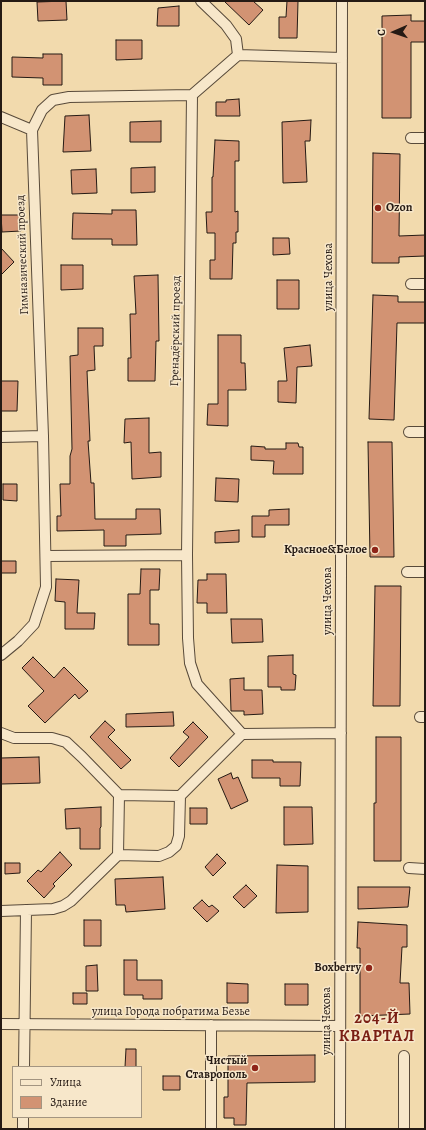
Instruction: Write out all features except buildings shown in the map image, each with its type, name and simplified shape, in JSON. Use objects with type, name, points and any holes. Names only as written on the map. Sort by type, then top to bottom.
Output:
[{"type":"street","points":[[201,1],[226,25],[236,39],[238,55]]},
{"type":"street","name":"улица Чехова","points":[[340,1129],[342,1]]},
{"type":"street","points":[[192,95],[238,55],[342,58]]},
{"type":"street","name":"Гимназический проезд","points":[[1,655],[18,642],[34,624],[46,587],[43,436],[32,130],[42,110],[53,100],[69,97],[192,95]]},
{"type":"street","name":"Гренадёрский проезд","points":[[192,95],[187,555],[188,638],[190,663],[197,684],[242,734]]},
{"type":"street","points":[[1,117],[32,130]]},
{"type":"street","points":[[411,138],[425,138]]},
{"type":"street","points":[[411,284],[425,284]]},
{"type":"street","points":[[409,432],[425,432]]},
{"type":"street","points":[[1,437],[43,436]]},
{"type":"street","points":[[46,556],[187,555]]},
{"type":"street","points":[[408,572],[425,572]]},
{"type":"street","points":[[118,855],[159,856],[169,852],[176,846],[179,836],[180,796],[242,734],[341,733]]},
{"type":"street","points":[[1,734],[14,738],[52,738],[66,742],[119,796],[118,855],[71,901],[63,906],[53,909],[1,911]]},
{"type":"street","points":[[119,796],[180,796]]},
{"type":"street","points":[[409,868],[425,868]]},
{"type":"street","points":[[24,1066],[26,910]]},
{"type":"street","name":"улица Города побратима Безье","points":[[1,1024],[340,1026]]},
{"type":"street","points":[[210,1129],[212,1025]]},
{"type":"street","points":[[404,1056],[404,1129]]},
{"type":"street","points":[[23,1118],[23,1129]]},
{"type":"place","name":"Ozon","points":[[378,208]]},
{"type":"place","name":"Красное&Белое","points":[[375,550]]},
{"type":"place","name":"Boxberry","points":[[369,968]]},
{"type":"place","name":"Чистый Ставрополь","points":[[255,1068]]},
{"type":"district","name":"204-Й КВАРТАЛ","points":[[377,1028]]}]
